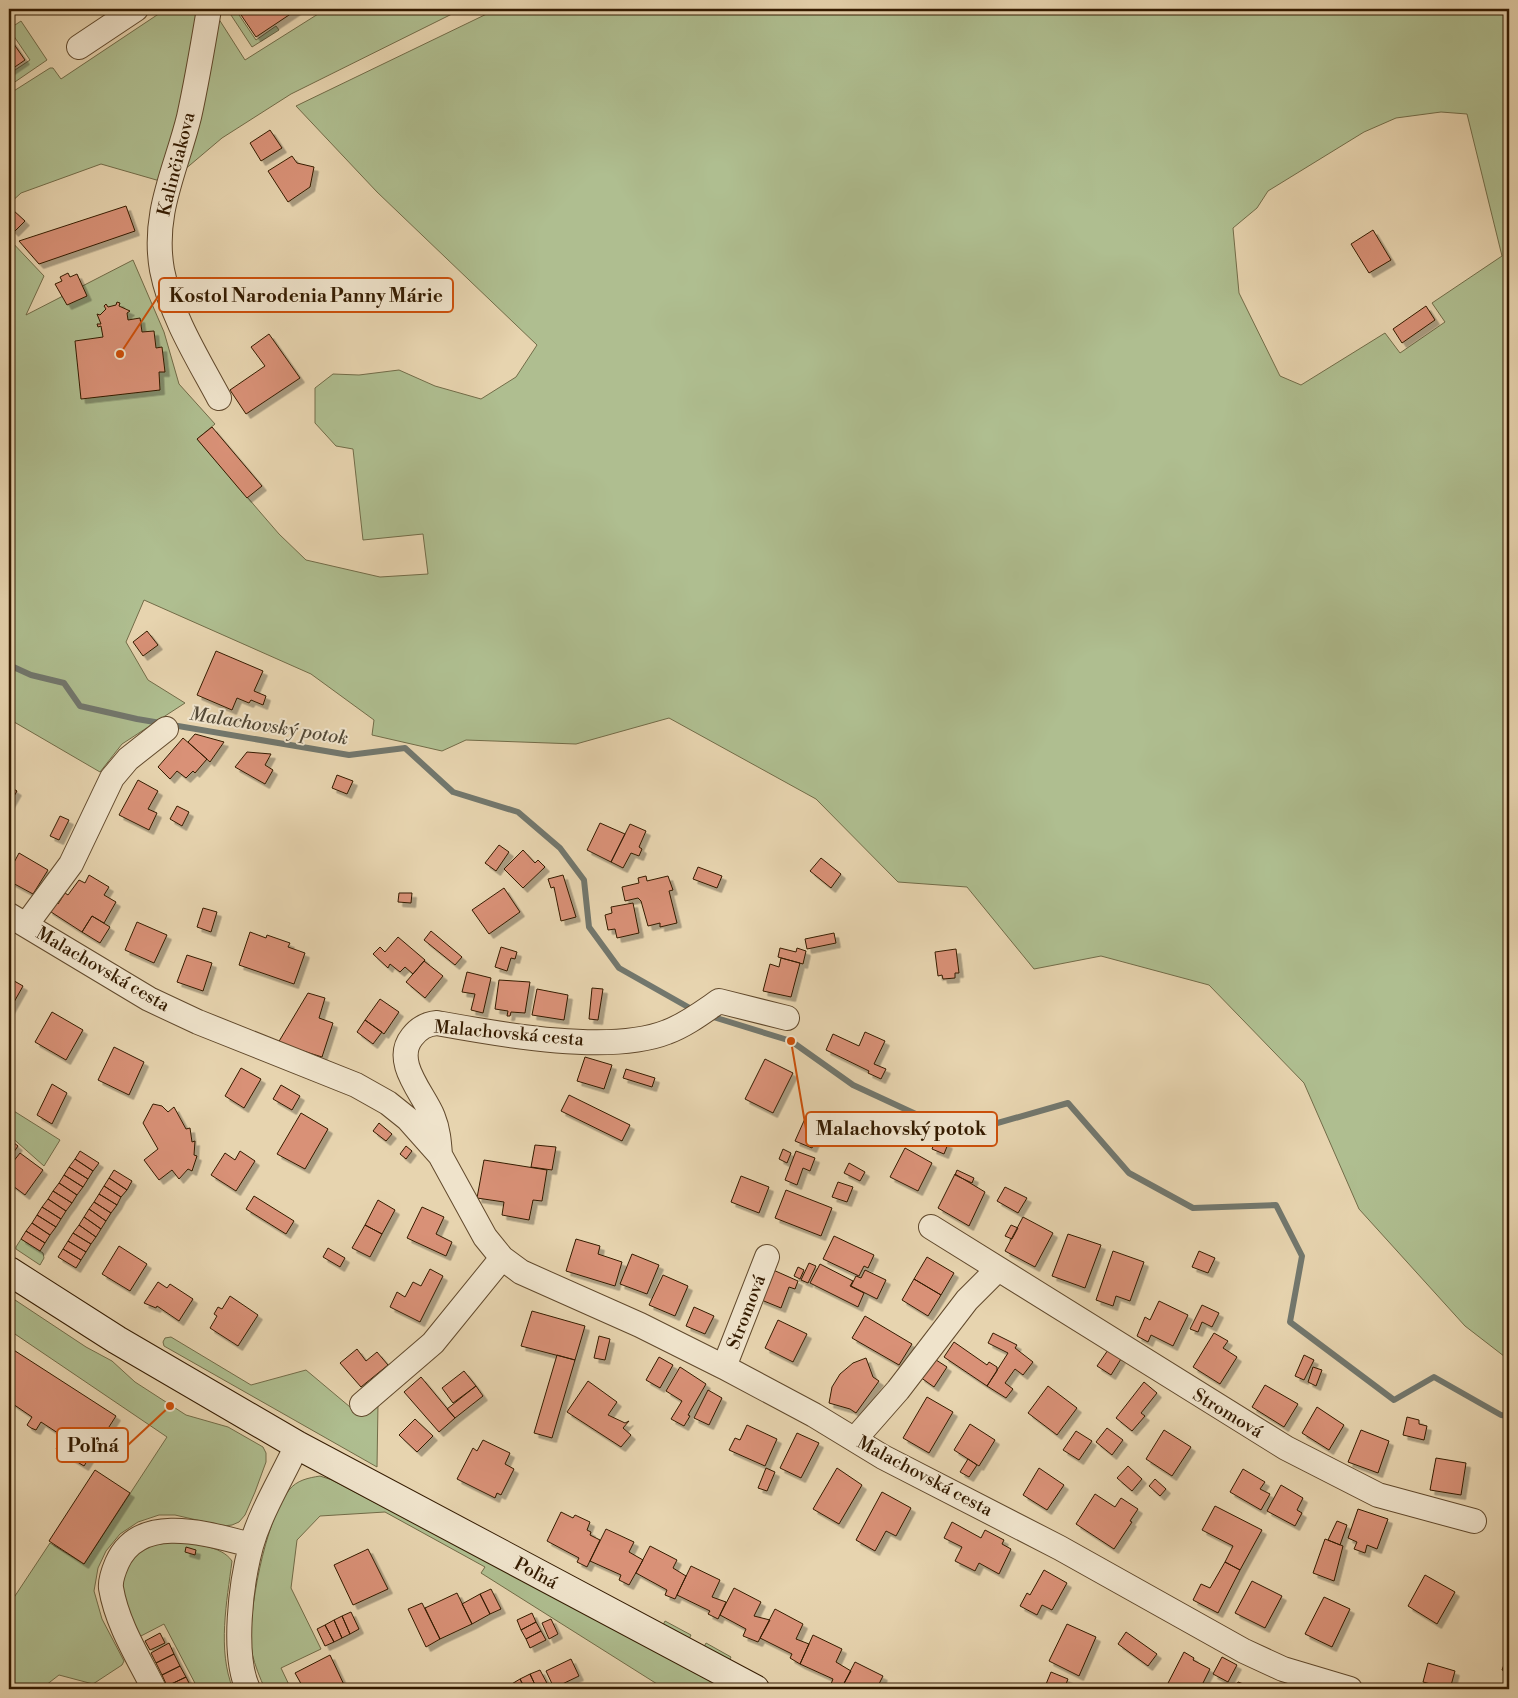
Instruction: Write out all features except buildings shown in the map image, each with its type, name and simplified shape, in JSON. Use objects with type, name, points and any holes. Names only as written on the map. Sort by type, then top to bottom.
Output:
[{"type":"street","points":[[79,47],[136,9]]},
{"type":"street","name":"Kalinčiakova","points":[[209,9],[188,120],[165,193],[160,229],[162,269],[174,312],[219,398]]},
{"type":"street","name":"Malachovská cesta","points":[[166,729],[128,759],[112,778],[71,864],[17,920],[149,998],[198,1022],[356,1085],[388,1102],[408,1119],[440,1155],[485,1237],[502,1258],[528,1276],[640,1325],[724,1367],[855,1439],[883,1457],[1001,1517],[1244,1652],[1283,1669],[1350,1689]]},
{"type":"street","name":"Malachovská cesta","points":[[440,1155],[439,1137],[434,1118],[406,1065],[404,1053],[409,1041],[418,1030],[427,1024],[438,1022],[511,1036],[625,1042],[665,1033],[719,1001],[787,1018]]},
{"type":"street","name":"Stromová","points":[[931,1227],[1224,1412],[1361,1488],[1378,1495],[1474,1521]]},
{"type":"street","name":"Stromová","points":[[724,1367],[767,1257]]},
{"type":"street","points":[[362,1404],[433,1343],[502,1258]]},
{"type":"street","points":[[855,1439],[898,1390],[967,1300],[998,1269]]},
{"type":"street","name":"Poľná","points":[[9,1271],[117,1340],[297,1445],[755,1689]]},
{"type":"street","points":[[248,1689],[240,1645],[241,1605],[252,1546],[297,1445]]},
{"type":"street","points":[[154,1689],[116,1610],[110,1585],[121,1554],[138,1538],[155,1532],[176,1530],[252,1546]]},
{"type":"green space","points":[[166,9],[203,9],[192,72],[160,181],[101,164],[21,193],[9,204],[9,94],[50,68],[53,68],[61,79]]},
{"type":"green space","points":[[227,9],[235,9],[256,40],[276,26],[279,30],[252,47]]},
{"type":"green space","points":[[326,9],[462,9],[291,94],[222,138],[177,176],[215,13],[245,60]]},
{"type":"green space","points":[[497,9],[1509,9],[1509,1360],[1465,1326],[1359,1209],[1304,1083],[1209,985],[1101,956],[1034,969],[967,887],[898,882],[816,799],[669,718],[576,744],[466,740],[442,751],[372,735],[374,720],[311,674],[144,600],[126,642],[148,680],[185,703],[122,744],[100,772],[9,719],[9,239],[44,276],[26,315],[133,260],[164,332],[179,384],[215,424],[197,439],[279,534],[306,560],[380,577],[428,574],[423,534],[363,540],[353,449],[336,446],[315,423],[315,388],[333,374],[359,375],[399,370],[435,386],[481,399],[516,377],[537,345],[377,192],[296,106]],"holes":[[[1441,112],[1467,114],[1502,256],[1432,303],[1445,322],[1400,353],[1385,333],[1301,385],[1280,376],[1239,293],[1233,228],[1257,208],[1268,191],[1364,132],[1396,118]]]},
{"type":"green space","points":[[21,21],[47,60],[9,86],[9,74],[30,60],[9,29]]},
{"type":"green space","points":[[9,1108],[60,1140],[44,1166],[9,1135]]},
{"type":"green space","points":[[21,1239],[43,1253],[44,1258],[40,1265],[16,1249]]},
{"type":"green space","points":[[9,1296],[86,1347],[112,1361],[135,1382],[186,1415],[228,1427],[263,1447],[266,1453],[266,1462],[255,1492],[245,1515],[239,1522],[223,1526],[175,1515],[159,1515],[138,1522],[120,1534],[106,1551],[98,1568],[94,1591],[102,1619],[124,1661],[122,1665],[93,1684],[59,1675],[41,1689],[9,1689],[9,1605],[50,1543],[84,1564],[167,1437],[9,1330]]},
{"type":"green space","points":[[171,1337],[251,1385],[306,1370],[356,1412],[378,1403],[377,1467],[164,1346],[165,1338]]},
{"type":"green space","points":[[320,1476],[332,1480],[729,1689],[665,1689],[481,1573],[485,1567],[385,1512],[320,1516],[297,1540],[291,1588],[321,1649],[281,1668],[291,1689],[265,1689],[253,1658],[251,1637],[255,1593],[266,1544],[273,1522],[289,1490],[299,1482]]},
{"type":"green space","points":[[176,1541],[214,1549],[232,1561],[224,1642],[228,1674],[233,1689],[198,1689],[164,1624],[139,1637],[122,1597],[121,1582],[132,1556],[145,1547]]},
{"type":"green space","points":[[665,1621],[691,1635],[689,1639],[663,1625]]},
{"type":"green space","points":[[706,1643],[731,1657],[729,1661],[704,1647]]},
{"type":"waterway","name":"Malachovský potok","points":[[9,665],[31,675],[64,683],[80,706],[137,719],[349,755],[405,748],[453,792],[518,812],[560,848],[584,880],[589,927],[619,968],[695,1011]]},
{"type":"waterway","name":"Malachovský potok","points":[[710,1016],[791,1041],[853,1085],[959,1134],[1068,1103],[1129,1173],[1193,1208],[1276,1205],[1302,1256],[1290,1322],[1394,1400],[1434,1377],[1501,1415],[1509,1416]]},
{"type":"place","name":"Kostol Narodenia Panny Márie","points":[[120,354]]},
{"type":"place","name":"Malachovský potok","points":[[791,1041]]},
{"type":"place","name":"Poľná","points":[[170,1406]]}]
